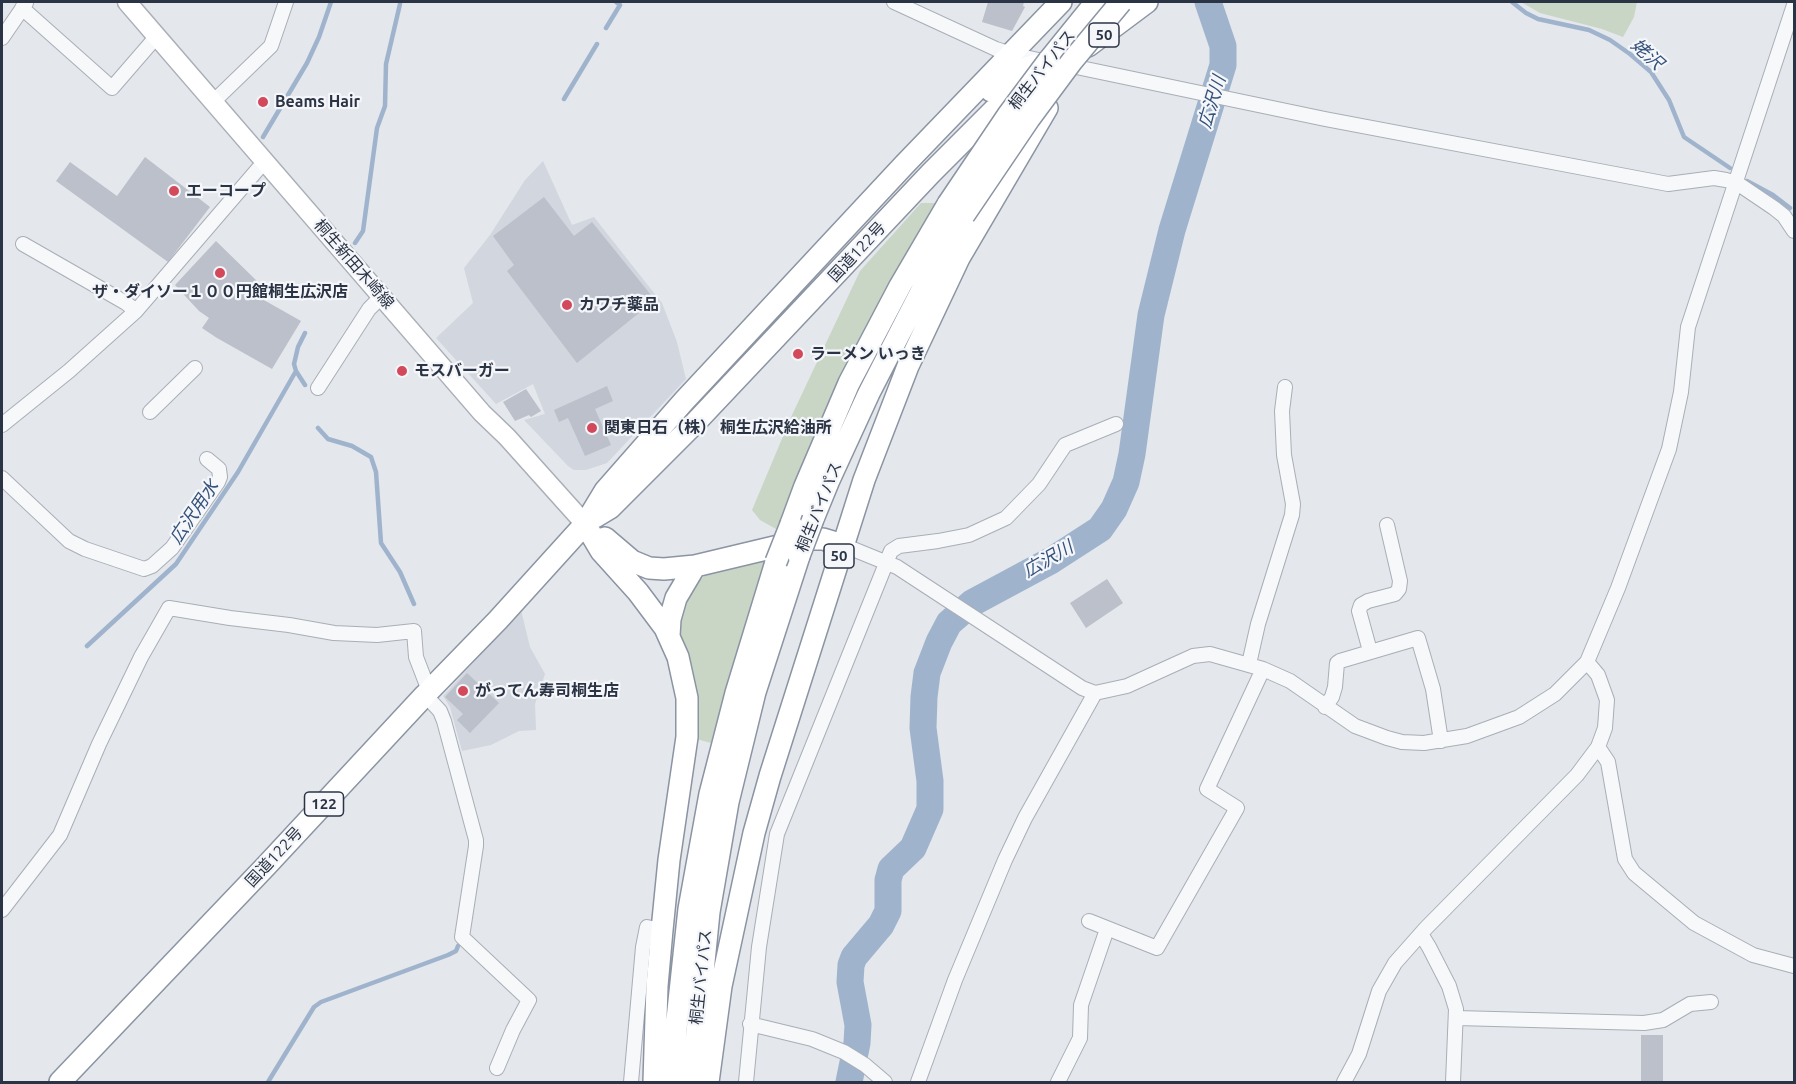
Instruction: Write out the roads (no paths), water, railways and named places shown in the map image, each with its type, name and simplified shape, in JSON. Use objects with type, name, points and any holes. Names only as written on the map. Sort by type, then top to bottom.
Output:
[{"type":"highway","name":"国道122号","points":[[60,1083],[498,620],[585,524],[605,491],[684,401],[1061,2]]},
{"type":"highway","name":"桐生バイパス","points":[[692,1083],[709,912],[728,802],[755,692],[799,556],[829,480],[869,393],[941,253],[956,210],[1008,115],[1096,2]]},
{"type":"highway","name":"桐生バイパス","points":[[672,1083],[688,919],[710,794],[736,693],[776,561],[805,486],[849,383],[900,286],[956,210],[1120,2]]},
{"type":"highway","name":"国道122号","points":[[585,524],[610,508],[694,424],[931,173],[994,110],[1058,63],[1090,45],[1147,2]]},
{"type":"highway","points":[[922,147],[937,141],[977,102],[1015,72],[1033,66],[1058,63]]},
{"type":"highway","name":"50","points":[[708,1083],[721,986],[754,833],[867,471],[908,366],[959,258],[1059,86],[1058,63]]},
{"type":"highway","points":[[585,524],[611,542],[625,556],[639,564],[664,569],[695,566],[808,539],[823,539],[843,545]]},
{"type":"highway","points":[[585,524],[601,551],[638,592],[669,636],[678,657],[685,687],[688,724],[662,930],[657,986],[654,1083]]},
{"type":"highway","points":[[669,636],[670,619],[676,598],[695,566]]},
{"type":"main road","name":"桐生新田木崎線","points":[[127,2],[482,413],[507,437],[585,524]]},
{"type":"street","points":[[213,102],[271,46],[286,2]]},
{"type":"street","points":[[894,2],[1011,54],[1336,121],[1668,183],[1714,178],[1737,183],[1784,216],[1794,231]]},
{"type":"street","points":[[2,38],[25,5],[112,88],[157,36]]},
{"type":"street","points":[[843,545],[887,562],[956,604],[1082,688],[1095,693],[1127,686],[1201,654],[1210,654],[1249,664],[1290,681],[1355,726],[1387,738],[1412,743],[1441,741],[1467,736],[1519,717],[1555,694],[1587,662],[1615,597],[1669,449],[1682,392],[1688,327],[1794,5]]},
{"type":"street","points":[[2,425],[69,371],[136,311],[266,162]]},
{"type":"street","points":[[23,244],[136,311]]},
{"type":"street","points":[[318,388],[369,309],[381,297]]},
{"type":"street","points":[[150,412],[195,368]]},
{"type":"street","points":[[1249,664],[1258,624],[1292,515],[1293,504],[1284,455],[1282,411],[1285,387]]},
{"type":"street","points":[[746,1083],[759,947],[777,834],[891,551],[894,547],[957,538],[1006,518],[1039,484],[1065,445],[1116,424]]},
{"type":"street","points":[[2,478],[69,542],[144,569],[152,566],[172,548],[218,482],[219,469],[207,459]]},
{"type":"street","points":[[1370,651],[1359,611],[1360,605],[1395,594],[1399,589],[1400,581],[1387,525]]},
{"type":"street","points":[[2,910],[60,835],[99,744],[141,657],[169,608],[334,633],[377,635],[414,631],[416,657],[428,692],[444,721],[476,840],[462,937],[529,1000],[497,1068]]},
{"type":"street","points":[[1325,707],[1332,698],[1335,687],[1337,663],[1370,651],[1418,639],[1433,689],[1441,741]]},
{"type":"street","points":[[1344,1083],[1359,1054],[1379,992],[1395,963],[1577,775],[1598,747],[1605,728],[1607,700],[1598,675],[1587,662]]},
{"type":"street","points":[[1089,921],[1157,948],[1237,808],[1207,789],[1263,669]]},
{"type":"street","points":[[918,1083],[955,980],[1005,860],[1025,818],[1095,693]]},
{"type":"street","points":[[1598,747],[1608,762],[1625,859],[1634,873],[1694,923],[1753,955],[1794,966]]},
{"type":"street","points":[[632,1083],[643,947],[647,927],[662,930]]},
{"type":"street","points":[[1058,1083],[1080,1038],[1081,1005],[1107,929]]},
{"type":"street","points":[[1421,934],[1449,986],[1456,1009],[1453,1083]]},
{"type":"street","points":[[1457,1018],[1644,1023],[1663,1020],[1690,1004],[1711,1002]]},
{"type":"street","points":[[750,1023],[812,1040],[844,1052],[865,1065],[885,1083]]},
{"type":"waterway","points":[[263,137],[307,63],[331,2]]},
{"type":"waterway","points":[[606,28],[620,5],[616,2]]},
{"type":"waterway","name":"広沢川","points":[[849,1082],[857,1043],[858,1025],[850,982],[851,965],[854,957],[881,925],[888,911],[888,880],[891,869],[913,848],[930,809],[930,781],[923,728],[924,697],[927,673],[939,642],[949,623],[972,603],[1052,560],[1100,529],[1114,509],[1126,482],[1151,315],[1172,230],[1223,65],[1223,46],[1208,2]]},
{"type":"waterway","name":"姥沢","points":[[1512,2],[1538,19],[1589,30],[1610,40],[1630,54],[1651,72],[1669,100],[1684,137],[1730,168]]},
{"type":"waterway","points":[[355,243],[363,231],[377,128],[385,106],[386,64],[400,4]]},
{"type":"waterway","points":[[564,99],[597,44]]},
{"type":"waterway","name":"姥沢","points":[[1747,181],[1773,195],[1790,208]]},
{"type":"waterway","points":[[305,333],[298,347],[294,364],[305,385]]},
{"type":"waterway","name":"広沢用水","points":[[87,646],[176,564],[238,472],[296,371]]},
{"type":"waterway","points":[[318,428],[328,439],[352,446],[371,457],[376,472],[381,543],[400,572],[414,604]]},
{"type":"waterway","points":[[268,1082],[314,1007],[321,1002],[448,955],[456,951],[458,946]]},
{"type":"place","name":"Beams Hair","points":[[263,102]]},
{"type":"place","name":"エーコープ","points":[[174,191]]},
{"type":"place","name":"ザ・ダイソー１００円館桐生広沢店","points":[[220,273]]},
{"type":"place","name":"カワチ薬品","points":[[567,305]]},
{"type":"place","name":"ラーメン いっき","points":[[798,354]]},
{"type":"place","name":"モスバーガー","points":[[402,371]]},
{"type":"place","name":"関東日石（株） 桐生広沢給油所","points":[[592,428]]},
{"type":"place","name":"がってん寿司桐生店","points":[[463,691]]}]
